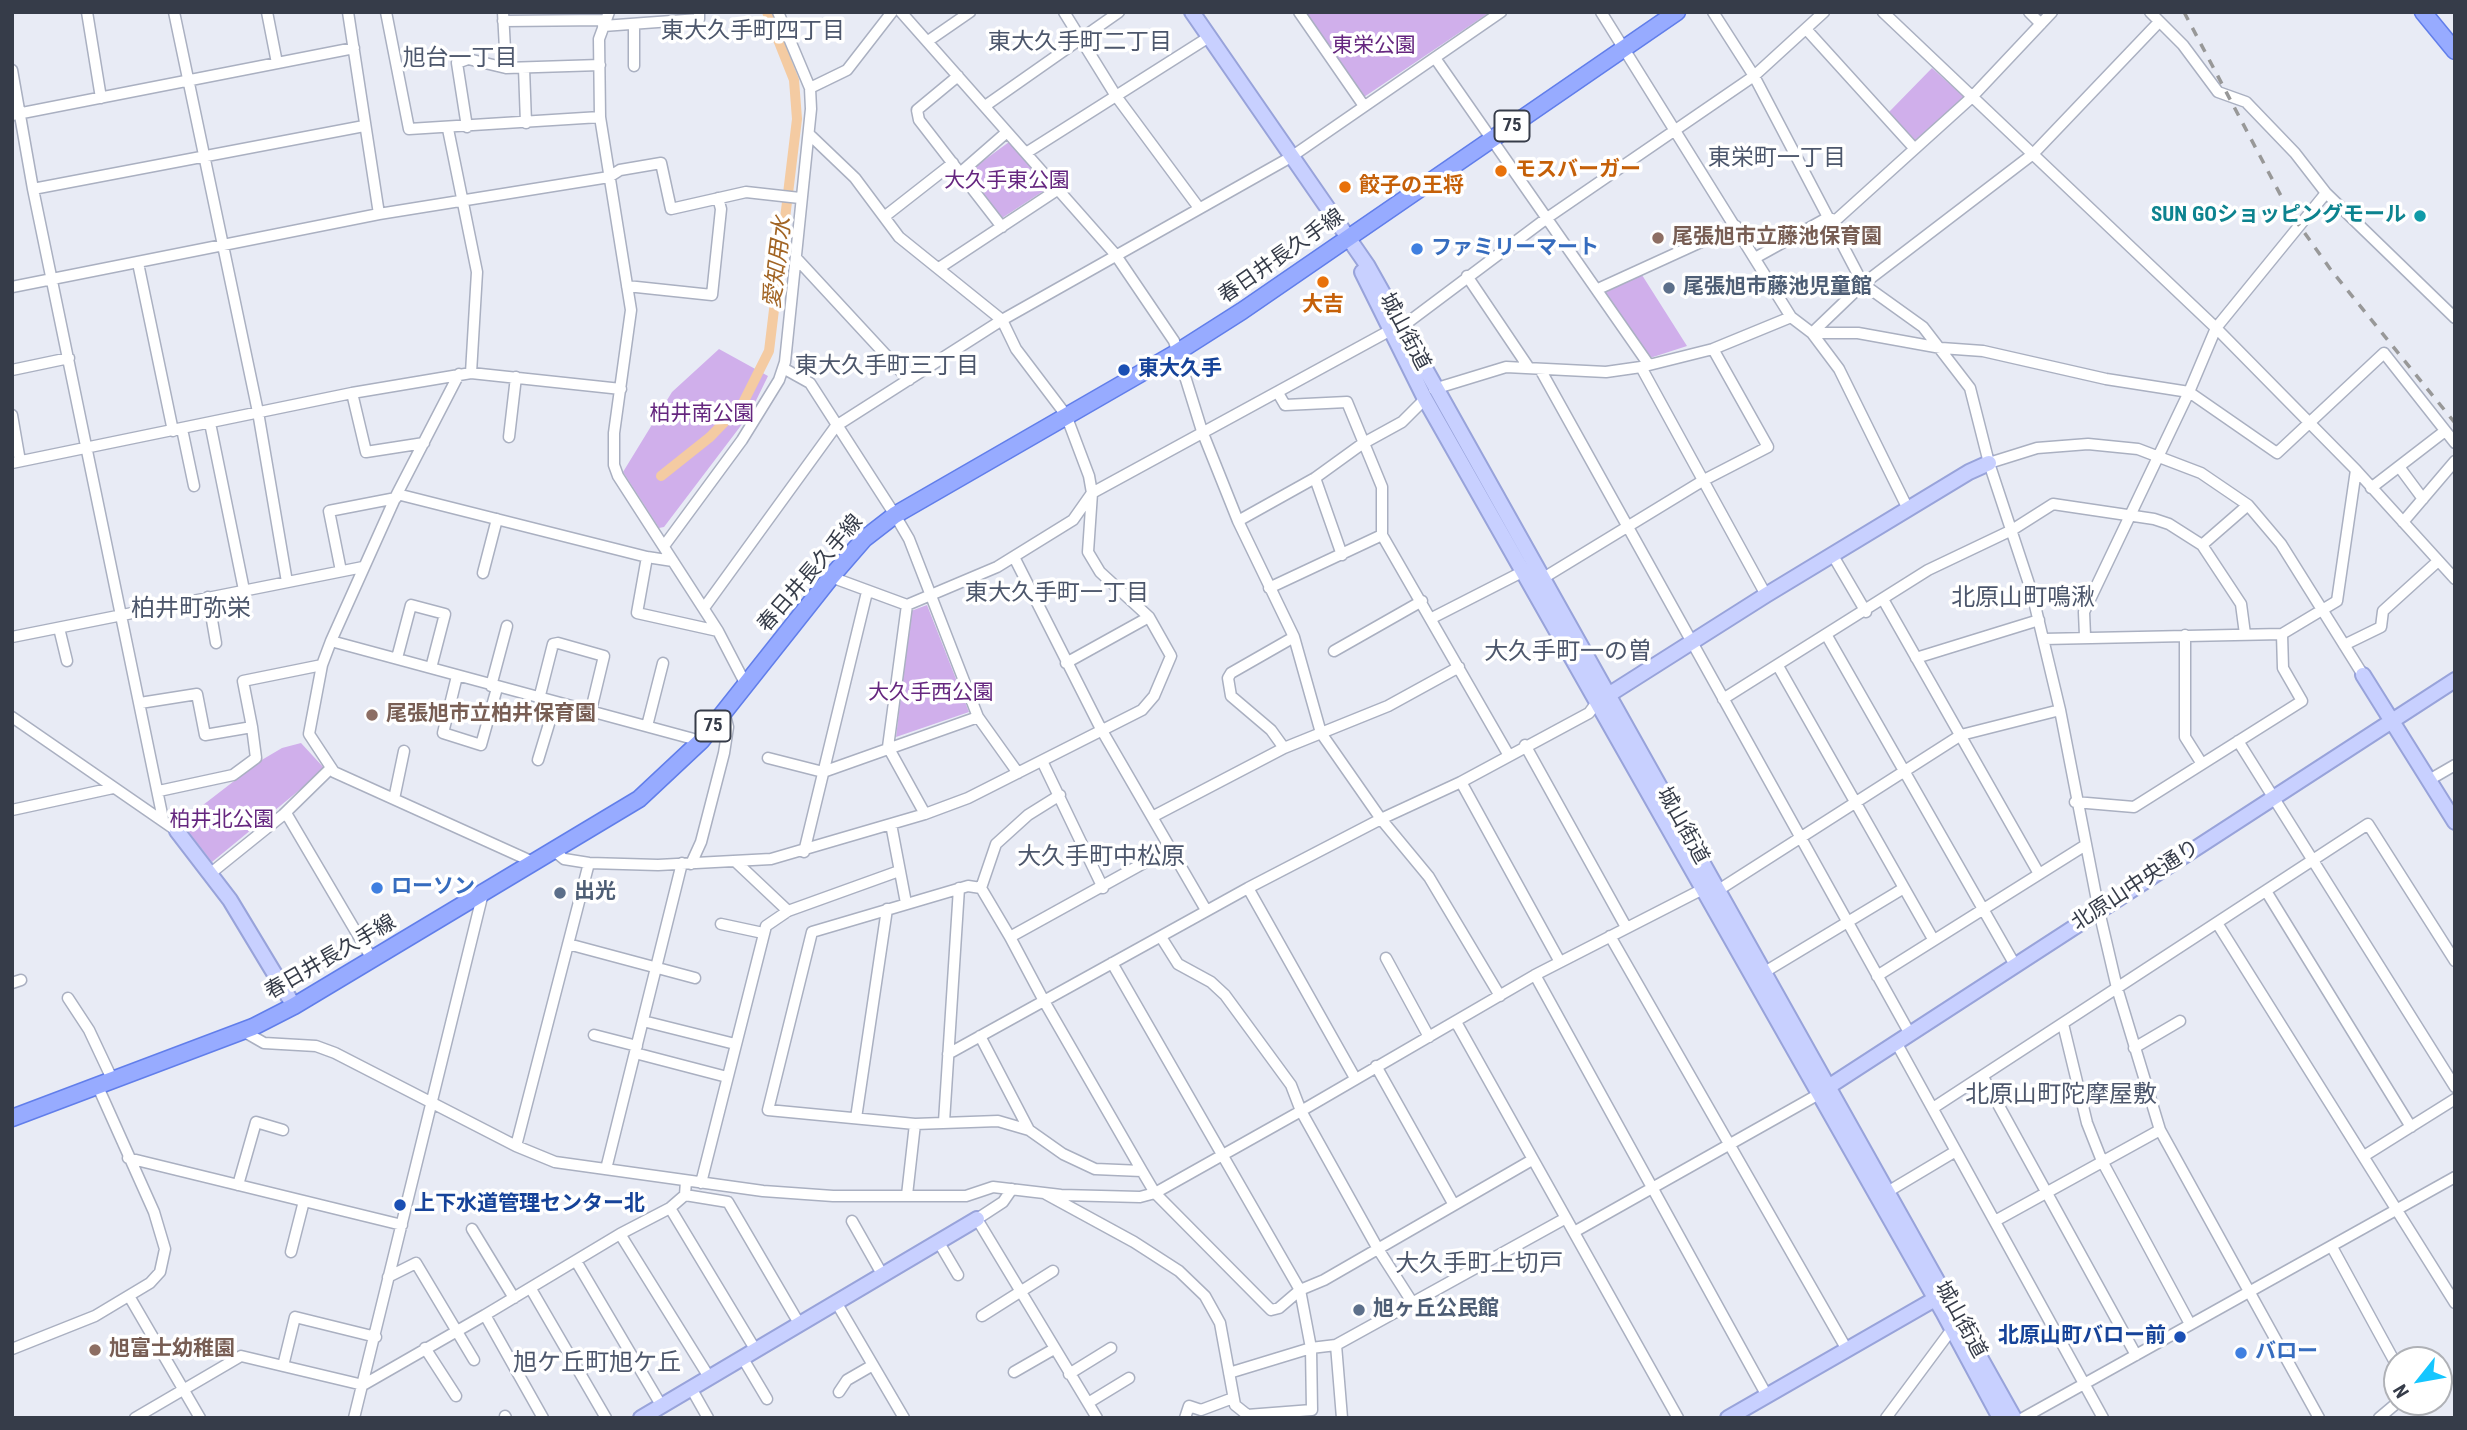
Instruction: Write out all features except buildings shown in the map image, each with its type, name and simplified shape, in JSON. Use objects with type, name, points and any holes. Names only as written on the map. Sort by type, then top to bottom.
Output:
[{"type":"main road","name":"春日井長久手線","points":[[12,1118],[243,1031],[294,1006],[639,799],[701,741],[831,577],[864,539],[895,514],[1176,353],[1677,12]]},
{"type":"main road","points":[[2423,12],[2455,51]]},
{"type":"street","points":[[87,12],[101,98]]},
{"type":"street","points":[[174,12],[221,247],[258,412],[288,582]]},
{"type":"street","points":[[267,12],[277,63]]},
{"type":"street","points":[[348,12],[379,214]]},
{"type":"street","points":[[386,12],[409,129],[448,129],[600,117]]},
{"type":"street","points":[[506,68],[503,17],[606,19],[634,24],[699,19],[699,12]]},
{"type":"street","points":[[664,546],[742,440],[783,368],[797,259],[800,198],[810,135],[810,88],[778,12]]},
{"type":"street","points":[[810,88],[847,70],[892,12]]},
{"type":"street","points":[[901,12],[1115,254],[1174,341],[1202,431],[1238,521],[1294,637],[1321,733],[1381,819],[1429,877],[1500,996]]},
{"type":"street","points":[[928,41],[970,12]]},
{"type":"street","points":[[1064,12],[1116,96],[1199,208]]},
{"type":"street","points":[[985,106],[1119,12]]},
{"type":"street","points":[[1299,12],[1364,106]]},
{"type":"street","points":[[704,608],[836,426],[1002,320],[1291,157],[1502,12]]},
{"type":"street","points":[[1601,12],[1791,317],[1812,333],[1839,369],[1908,509]]},
{"type":"street","points":[[1713,12],[1754,76],[1863,284],[1923,327],[1970,388],[1989,463],[2039,620],[2060,710],[2084,846],[2117,988],[2160,1130],[2319,1418]]},
{"type":"street","points":[[831,577],[907,606],[1014,557],[1073,520],[1092,493],[1202,431],[1396,329],[1675,127],[1754,76],[1825,12]]},
{"type":"street","points":[[1883,12],[2216,328],[2356,470],[2455,579]]},
{"type":"street","points":[[2029,12],[2041,24]]},
{"type":"street","points":[[1755,258],[1827,218],[1836,220],[1971,98],[2052,12]]},
{"type":"street","points":[[2150,12],[2183,45],[2218,92],[2246,102],[2295,153],[2326,193],[2455,318]]},
{"type":"street","name":"城山街道","points":[[1194,13],[1346,237],[1524,571],[1603,698],[1763,973],[2000,1418]]},
{"type":"street","points":[[606,19],[599,39],[600,117],[631,310],[614,433],[614,465],[618,476],[718,631],[745,683]]},
{"type":"street","points":[[1812,333],[1863,284],[2033,154],[2159,22]]},
{"type":"street","points":[[634,24],[634,66]]},
{"type":"street","points":[[1806,29],[1914,148]]},
{"type":"street","points":[[1026,153],[1209,37]]},
{"type":"street","points":[[16,114],[354,48]]},
{"type":"street","points":[[1434,58],[1598,289],[1645,366],[1766,595]]},
{"type":"street","points":[[467,127],[457,63],[468,59],[506,68],[600,65]]},
{"type":"street","points":[[524,68],[526,123]]},
{"type":"street","points":[[12,70],[16,114],[163,819]]},
{"type":"street","points":[[958,76],[917,110],[919,120],[1002,227]]},
{"type":"street","points":[[33,189],[364,126]]},
{"type":"street","points":[[448,129],[477,272],[471,373]]},
{"type":"street","points":[[960,173],[1007,132]]},
{"type":"street","points":[[553,850],[564,859],[589,863],[687,864],[771,859],[804,852],[968,798],[1142,710],[1154,696],[1171,656],[1149,617],[1100,572],[1088,552],[1092,493],[1089,476],[1066,415],[1016,349],[1002,320],[899,236],[855,178],[810,135]]},
{"type":"street","points":[[12,287],[462,198],[609,177],[620,170],[661,163],[671,209],[751,193],[800,198]]},
{"type":"street","points":[[884,216],[953,163]]},
{"type":"street","points":[[939,268],[1057,190]]},
{"type":"street","points":[[2085,636],[2084,612],[2189,392],[2216,328],[2326,193]]},
{"type":"street","points":[[627,286],[712,295],[721,209],[718,198]]},
{"type":"street","points":[[1598,289],[1736,226]]},
{"type":"street","points":[[797,259],[909,380]]},
{"type":"street","points":[[138,263],[177,430],[194,486]]},
{"type":"street","points":[[1467,276],[1535,368],[1627,525],[1802,839],[1845,922],[1910,1034]]},
{"type":"street","points":[[1238,521],[1315,478],[1362,444],[1402,422],[1430,394],[1506,367],[1606,372],[1645,366],[1713,349],[1791,317]]},
{"type":"street","points":[[1812,333],[1858,333],[1941,348],[1983,351],[2106,379],[2189,392],[2277,453],[2384,353],[2455,443]]},
{"type":"street","points":[[1545,577],[1704,480],[1768,447],[1713,349]]},
{"type":"street","points":[[12,370],[69,358]]},
{"type":"street","points":[[783,368],[810,383],[895,514],[909,539],[978,716],[1018,773]]},
{"type":"street","points":[[12,415],[16,462],[352,393],[459,374],[516,377],[621,389]]},
{"type":"street","points":[[459,374],[397,496],[331,640],[322,665],[309,734],[334,772],[533,862]]},
{"type":"street","points":[[509,436],[516,377]]},
{"type":"street","points":[[352,393],[366,452],[424,443]]},
{"type":"street","points":[[1278,393],[1285,405],[1347,402],[1362,444],[1382,487],[1382,535],[1508,754]]},
{"type":"street","name":"城山街道","points":[[1430,394],[1545,577],[1603,698],[1702,890],[1889,1191],[2014,1418]]},
{"type":"street","points":[[210,423],[244,590]]},
{"type":"street","points":[[2371,488],[2445,431]]},
{"type":"street","points":[[948,1054],[1248,888],[1381,819],[1461,782],[1508,754],[1589,713],[1603,698],[1690,642],[1969,472],[2016,453],[2069,444],[2113,446],[2158,455],[2202,473],[2248,505],[2281,544],[2455,822]]},
{"type":"street","points":[[2403,522],[2455,461]]},
{"type":"street","points":[[2400,468],[2423,499]]},
{"type":"street","points":[[2043,639],[2085,636],[2282,634],[2337,601],[2356,470]]},
{"type":"street","points":[[1315,478],[1342,555]]},
{"type":"street","points":[[341,571],[328,511],[397,496],[673,561]]},
{"type":"street","points":[[1723,699],[1884,601],[1928,570],[2012,530],[2053,505],[2169,524],[2202,545],[2241,604],[2245,634]]},
{"type":"street","points":[[2202,545],[2248,505]]},
{"type":"street","points":[[483,573],[497,519]]},
{"type":"street","points":[[1269,587],[1382,535]]},
{"type":"street","points":[[1832,554],[1866,612]]},
{"type":"street","points":[[647,557],[637,613],[718,631]]},
{"type":"street","points":[[1014,557],[1101,729],[1206,911]]},
{"type":"street","points":[[2344,645],[2381,627],[2383,611],[2437,562]]},
{"type":"street","points":[[12,637],[363,567]]},
{"type":"street","points":[[1432,618],[1524,571]]},
{"type":"street","points":[[804,852],[867,592]]},
{"type":"street","points":[[208,597],[216,643]]},
{"type":"street","points":[[1334,651],[1422,601]]},
{"type":"street","points":[[1884,601],[2038,872]]},
{"type":"street","points":[[397,659],[411,605],[445,614],[431,668]]},
{"type":"street","points":[[907,606],[888,747],[925,814]]},
{"type":"street","points":[[1066,663],[1149,617]]},
{"type":"street","points":[[1916,658],[2039,620]]},
{"type":"street","points":[[457,676],[443,733],[481,745],[507,626]]},
{"type":"street","points":[[59,628],[67,661]]},
{"type":"street","points":[[2075,802],[2134,807],[2302,701],[2283,668],[2282,634]]},
{"type":"street","points":[[2185,635],[2185,737],[2202,764]]},
{"type":"street","points":[[1827,636],[2015,965]]},
{"type":"street","points":[[1284,748],[1272,730],[1231,696],[1228,678],[1231,673],[1294,637]]},
{"type":"street","points":[[331,640],[555,704],[591,710],[701,741]]},
{"type":"street","points":[[539,699],[553,644],[558,643],[604,656],[591,710]]},
{"type":"street","points":[[647,726],[663,663]]},
{"type":"street","points":[[159,791],[233,775],[256,758],[243,681],[322,665]]},
{"type":"street","points":[[1778,666],[1933,939]]},
{"type":"street","points":[[1152,817],[1284,748],[1388,706],[1459,667]]},
{"type":"street","name":"北原山中央通り","points":[[1824,1090],[2455,680]]},
{"type":"street","points":[[140,704],[197,694],[205,735],[252,727]]},
{"type":"street","points":[[538,761],[555,704]]},
{"type":"street","points":[[1717,891],[1961,735],[2060,710]]},
{"type":"street","points":[[606,1169],[656,967],[687,864],[701,842],[724,753],[728,727],[724,711]]},
{"type":"street","points":[[768,758],[823,772],[978,716]]},
{"type":"street","points":[[12,718],[177,831],[211,873],[294,1006]]},
{"type":"street","points":[[2238,741],[2455,1087]]},
{"type":"street","points":[[1525,745],[1626,927]]},
{"type":"street","points":[[394,799],[404,751]]},
{"type":"street","points":[[1042,761],[1103,888]]},
{"type":"street","points":[[2429,780],[2455,765]]},
{"type":"street","points":[[211,873],[286,813],[331,768]]},
{"type":"street","points":[[1461,782],[1560,962]]},
{"type":"street","points":[[12,810],[113,788]]},
{"type":"street","points":[[1060,794],[1028,815],[996,844],[981,888],[1155,1193],[1271,1310],[1279,1308],[1300,1290],[1324,1280],[1532,1160]]},
{"type":"street","points":[[286,813],[372,960]]},
{"type":"street","points":[[891,824],[906,903]]},
{"type":"street","points":[[1933,1108],[2368,824],[2455,961]]},
{"type":"street","points":[[1877,976],[2038,872],[2084,846]]},
{"type":"street","points":[[1010,937],[1103,888],[1171,848]]},
{"type":"street","points":[[735,861],[788,911]]},
{"type":"street","points":[[516,1146],[589,863]]},
{"type":"street","points":[[701,1183],[766,926],[788,911],[899,871]]},
{"type":"street","points":[[981,888],[959,888],[812,932],[768,1110],[915,1124],[998,1121],[1030,1130],[1063,1154],[1095,1169],[1142,1171]]},
{"type":"street","points":[[944,1122],[959,888]]},
{"type":"street","points":[[1248,888],[1355,1078]]},
{"type":"street","points":[[1763,973],[1904,888]]},
{"type":"street","points":[[243,1031],[264,1043],[316,1046],[433,1101],[516,1146],[555,1162],[701,1183],[833,1196],[966,1196],[993,1187],[1061,1195],[1140,1197],[1155,1193],[1301,1111],[1535,975],[1702,890]]},
{"type":"street","points":[[2266,891],[2410,1127]]},
{"type":"street","points":[[354,1418],[376,1338],[388,1277],[484,892]]},
{"type":"street","points":[[856,1118],[887,909]]},
{"type":"street","points":[[2217,923],[2455,1303]]},
{"type":"street","points":[[721,924],[763,933]]},
{"type":"street","points":[[1611,936],[1846,1348]]},
{"type":"street","points":[[1161,937],[1178,964],[1211,982],[1225,995],[1291,1085],[1298,1097],[1301,1111],[1378,1249],[1412,1301]]},
{"type":"street","points":[[568,944],[695,978]]},
{"type":"street","points":[[1386,958],[1429,1037]]},
{"type":"street","points":[[1041,1191],[1134,1242],[1179,1271],[1214,1309],[1220,1323],[1235,1405],[1249,1416],[1312,1410],[1311,1348],[1300,1290],[1112,963]]},
{"type":"street","points":[[1535,975],[1766,1394]]},
{"type":"street","points":[[12,1349],[95,1316],[129,1296],[160,1272],[165,1249],[154,1212],[128,1158],[89,1030],[68,998]]},
{"type":"street","points":[[643,1021],[735,1044]]},
{"type":"street","points":[[2134,1048],[2179,1021]]},
{"type":"street","points":[[1456,1022],[1678,1418]]},
{"type":"street","points":[[2063,1024],[2087,1122],[2102,1161],[2190,1324]]},
{"type":"street","points":[[594,1035],[727,1077]]},
{"type":"street","points":[[980,1036],[1030,1130]]},
{"type":"street","points":[[1897,1044],[2103,1418]]},
{"type":"street","points":[[1376,1066],[1454,1205]]},
{"type":"street","points":[[1983,1077],[2136,1355]]},
{"type":"street","points":[[1574,1232],[1824,1090]]},
{"type":"street","points":[[2364,1156],[2455,1099]]},
{"type":"street","points":[[238,1185],[256,1122],[283,1130]]},
{"type":"street","points":[[907,1195],[915,1124]]},
{"type":"street","points":[[1995,1221],[2160,1130]]},
{"type":"street","points":[[1889,1191],[1956,1151]]},
{"type":"street","points":[[128,1158],[402,1225]]},
{"type":"street","points":[[2023,1418],[2455,1177]]},
{"type":"street","points":[[135,1418],[241,1356],[363,1385],[670,1208],[685,1195],[686,1181]]},
{"type":"street","points":[[576,1261],[651,1413],[977,1219],[1003,1202],[1012,1189]]},
{"type":"street","points":[[685,1195],[728,1202],[800,1325]]},
{"type":"street","points":[[291,1252],[304,1201]]},
{"type":"street","points":[[670,1208],[755,1349]]},
{"type":"street","points":[[1229,1373],[1311,1348],[1336,1345],[1566,1218]]},
{"type":"street","points":[[977,1219],[1097,1418]]},
{"type":"street","points":[[852,1221],[882,1274]]},
{"type":"street","points":[[472,1229],[514,1298]]},
{"type":"street","points":[[621,1234],[709,1377]]},
{"type":"street","points":[[938,1241],[958,1275]]},
{"type":"street","points":[[2332,1247],[2386,1346]]},
{"type":"street","points":[[388,1277],[416,1264],[474,1360]]},
{"type":"street","points":[[982,1316],[1053,1271]]},
{"type":"street","points":[[531,1289],[606,1418]]},
{"type":"street","points":[[129,1296],[200,1418]]},
{"type":"street","points":[[1728,1418],[1935,1299]]},
{"type":"street","points":[[836,1302],[904,1418]]},
{"type":"street","points":[[485,1315],[543,1418]]},
{"type":"street","points":[[283,1366],[295,1317],[376,1338]]},
{"type":"street","points":[[1886,1418],[1952,1329]]},
{"type":"street","points":[[1336,1345],[1342,1418]]},
{"type":"street","points":[[425,1348],[456,1396]]},
{"type":"street","points":[[1069,1374],[1111,1348]]},
{"type":"street","points":[[1014,1371],[1054,1349]]},
{"type":"street","points":[[742,1357],[767,1399]]},
{"type":"street","points":[[839,1392],[847,1380],[873,1365]]},
{"type":"street","points":[[1088,1403],[1129,1378]]},
{"type":"street","points":[[691,1388],[708,1418]]},
{"type":"street","points":[[1185,1418],[1189,1406],[1201,1410],[1233,1398]]},
{"type":"green space","name":"東栄公園","points":[[1306,12],[1490,12],[1364,97]]},
{"type":"green space","points":[[1932,68],[1964,97],[1914,142],[1889,112]]},
{"type":"green space","name":"大久手東公園","points":[[1009,142],[1048,188],[999,220],[968,172]]},
{"type":"green space","points":[[1642,275],[1687,346],[1650,358],[1605,292]]},
{"type":"green space","name":"柏井南公園","points":[[719,349],[768,376],[749,415],[664,527],[659,528],[623,472],[672,392]]},
{"type":"green space","name":"大久手西公園","points":[[927,605],[969,712],[896,737],[911,611]]},
{"type":"green space","name":"柏井北公園","points":[[301,743],[325,769],[212,862],[181,822],[260,761],[282,748]]},
{"type":"waterway","name":"愛知用水","points":[[661,476],[710,437],[743,403],[769,351],[797,119],[794,80],[767,12]]},
{"type":"railway","points":[[2184,12],[2289,211],[2331,270],[2455,423]]},
{"type":"place","name":"モスバーガー","points":[[1501,171]]},
{"type":"place","name":"餃子の王将","points":[[1345,187]]},
{"type":"place","name":"SUN GOショッピングモール","points":[[2420,216]]},
{"type":"place","name":"尾張旭市立藤池保育園","points":[[1658,238]]},
{"type":"place","name":"ファミリーマート","points":[[1417,249]]},
{"type":"place","name":"大吉","points":[[1323,282]]},
{"type":"place","name":"尾張旭市藤池児童館","points":[[1669,288]]},
{"type":"place","name":"東大久手","points":[[1124,370]]},
{"type":"place","name":"尾張旭市立柏井保育園","points":[[372,715]]},
{"type":"place","name":"ローソン","points":[[377,888]]},
{"type":"place","name":"出光","points":[[560,893]]},
{"type":"place","name":"上下水道管理センター北","points":[[400,1205]]},
{"type":"place","name":"旭ヶ丘公民館","points":[[1359,1310]]},
{"type":"place","name":"北原山町バロー前","points":[[2180,1337]]},
{"type":"place","name":"旭富士幼稚園","points":[[95,1350]]},
{"type":"place","name":"バロー","points":[[2241,1353]]},
{"type":"district","name":"東大久手町四丁目","points":[[753,32]]},
{"type":"district","name":"東大久手町二丁目","points":[[1080,43]]},
{"type":"district","name":"旭台一丁目","points":[[460,59]]},
{"type":"district","name":"東栄町一丁目","points":[[1777,159]]},
{"type":"district","name":"東大久手町三丁目","points":[[887,367]]},
{"type":"district","name":"東大久手町一丁目","points":[[1057,594]]},
{"type":"district","name":"北原山町鳴湫","points":[[2023,599]]},
{"type":"district","name":"柏井町弥栄","points":[[191,610]]},
{"type":"district","name":"大久手町一の曽","points":[[1568,653]]},
{"type":"district","name":"大久手町中松原","points":[[1101,858]]},
{"type":"district","name":"北原山町陀摩屋敷","points":[[2061,1096]]},
{"type":"district","name":"大久手町上切戸","points":[[1479,1265]]},
{"type":"district","name":"旭ケ丘町旭ケ丘","points":[[597,1364]]}]
